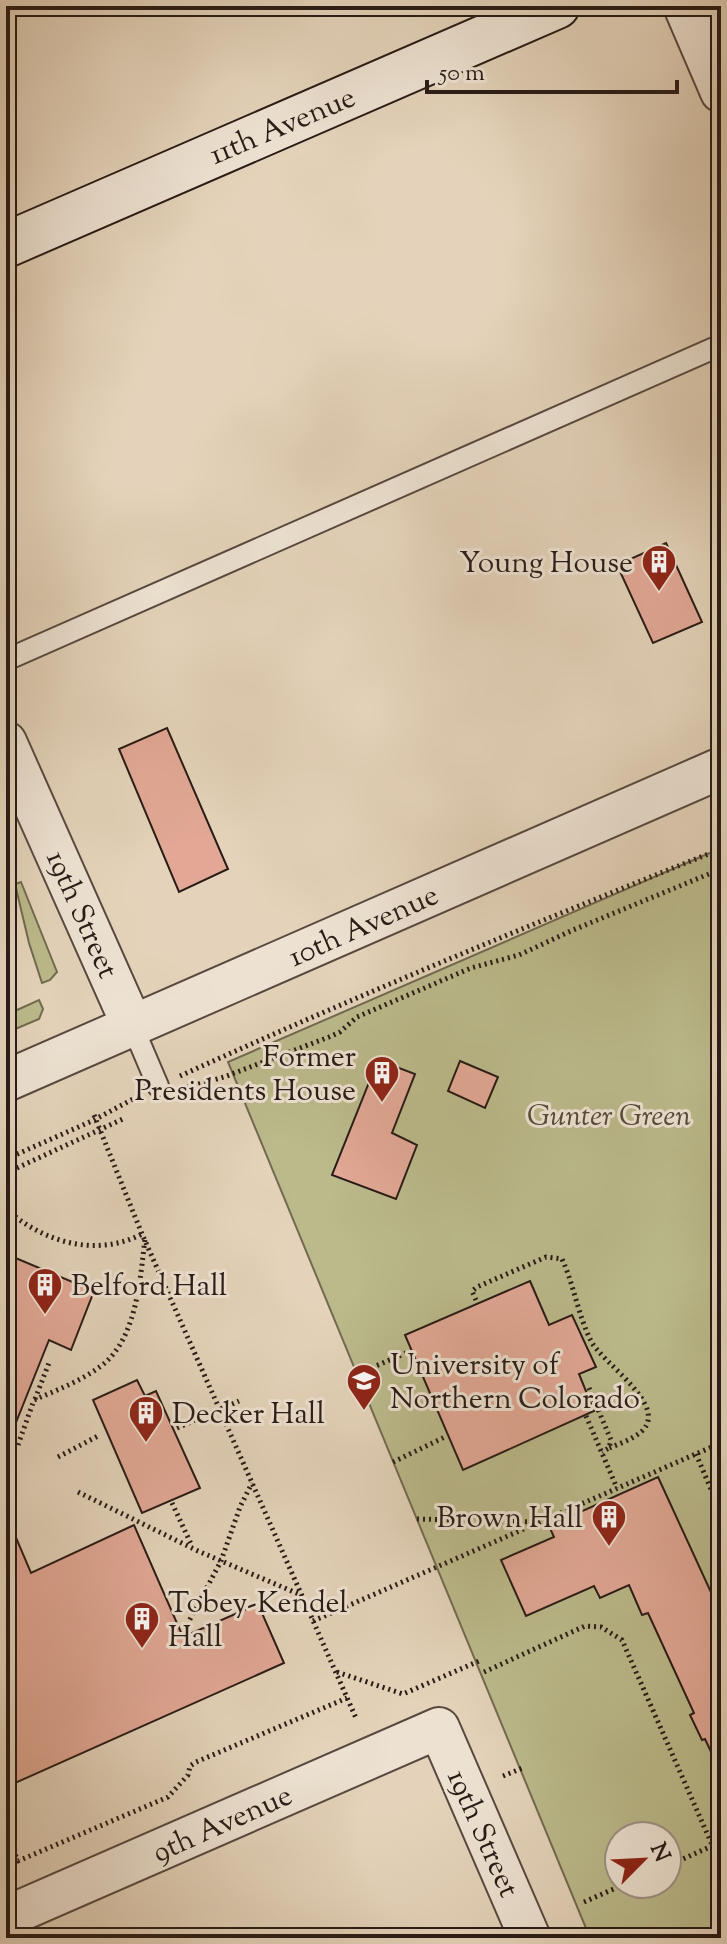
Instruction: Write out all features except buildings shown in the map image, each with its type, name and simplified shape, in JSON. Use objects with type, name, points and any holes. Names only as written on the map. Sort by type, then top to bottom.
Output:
[{"type":"main road","name":"11th Avenue","points":[[6,245],[536,10]]},
{"type":"street","points":[[684,6],[721,92]]},
{"type":"street","name":"19th Street","points":[[6,742],[132,1025]]},
{"type":"street","name":"10th Avenue","points":[[6,1081],[721,768]]},
{"type":"street","name":"19th Street","points":[[439,1728],[530,1938]]},
{"type":"street","name":"9th Avenue","points":[[6,1917],[439,1728]]},
{"type":"lane","points":[[6,660],[721,345]]},
{"type":"lane","name":"19th Street","points":[[132,1025],[167,1088]]},
{"type":"path","points":[[6,1159],[94,1117],[167,1088],[295,1024],[526,926],[721,849]]},
{"type":"path","points":[[167,1088],[224,1077],[329,1037],[357,1017],[471,968],[519,955],[721,869]]},
{"type":"path","points":[[94,1117],[356,1718]]},
{"type":"path","points":[[6,1173],[125,1118]]},
{"type":"path","points":[[6,1209],[22,1224],[81,1246],[108,1245],[144,1236]]},
{"type":"path","points":[[34,1400],[82,1378],[114,1354],[132,1313],[144,1236]]},
{"type":"path","points":[[476,1300],[472,1291],[477,1287],[546,1257],[562,1259],[592,1343],[635,1389],[648,1412],[642,1431],[602,1452]]},
{"type":"path","points":[[355,1375],[408,1352]]},
{"type":"path","points":[[18,1445],[49,1363]]},
{"type":"path","points":[[589,1388],[611,1440],[609,1448]]},
{"type":"path","points":[[177,1428],[239,1401]]},
{"type":"path","points":[[586,1416],[617,1488]]},
{"type":"path","points":[[58,1457],[98,1436]]},
{"type":"path","points":[[393,1462],[445,1437]]},
{"type":"path","points":[[313,1621],[721,1443]]},
{"type":"path","points":[[696,1454],[721,1513]]},
{"type":"path","points":[[187,1625],[221,1561],[252,1483]]},
{"type":"path","points":[[78,1492],[192,1548],[301,1595]]},
{"type":"path","points":[[172,1503],[192,1548]]},
{"type":"path","points":[[417,1519],[539,1522]]},
{"type":"path","points":[[484,1672],[585,1626],[601,1627],[622,1640],[721,1865]]},
{"type":"path","points":[[336,1672],[403,1694],[479,1661]]},
{"type":"path","points":[[6,1833],[18,1861],[168,1797],[196,1762],[347,1698]]},
{"type":"path","points":[[503,1776],[525,1767]]},
{"type":"path","points":[[683,1859],[721,1842]]},
{"type":"path","points":[[584,1902],[603,1894]]},
{"type":"green space","name":"Gunter Green","points":[[721,848],[721,1938],[590,1938],[228,1062]]},
{"type":"green space","points":[[21,882],[57,972],[42,983],[15,884]]},
{"type":"green space","points":[[39,1000],[43,1009],[39,1019],[6,1033],[6,1015]]},
{"type":"place","name":"Young House","points":[[659,593]]},
{"type":"place","name":"Former Presidents House","points":[[382,1104]]},
{"type":"place","name":"Belford Hall","points":[[45,1316]]},
{"type":"place","name":"University of Northern Colorado","points":[[364,1412]]},
{"type":"place","name":"Decker Hall","points":[[146,1444]]},
{"type":"place","name":"Brown Hall","points":[[609,1548]]},
{"type":"place","name":"Tobey-Kendel Hall","points":[[142,1650]]}]
